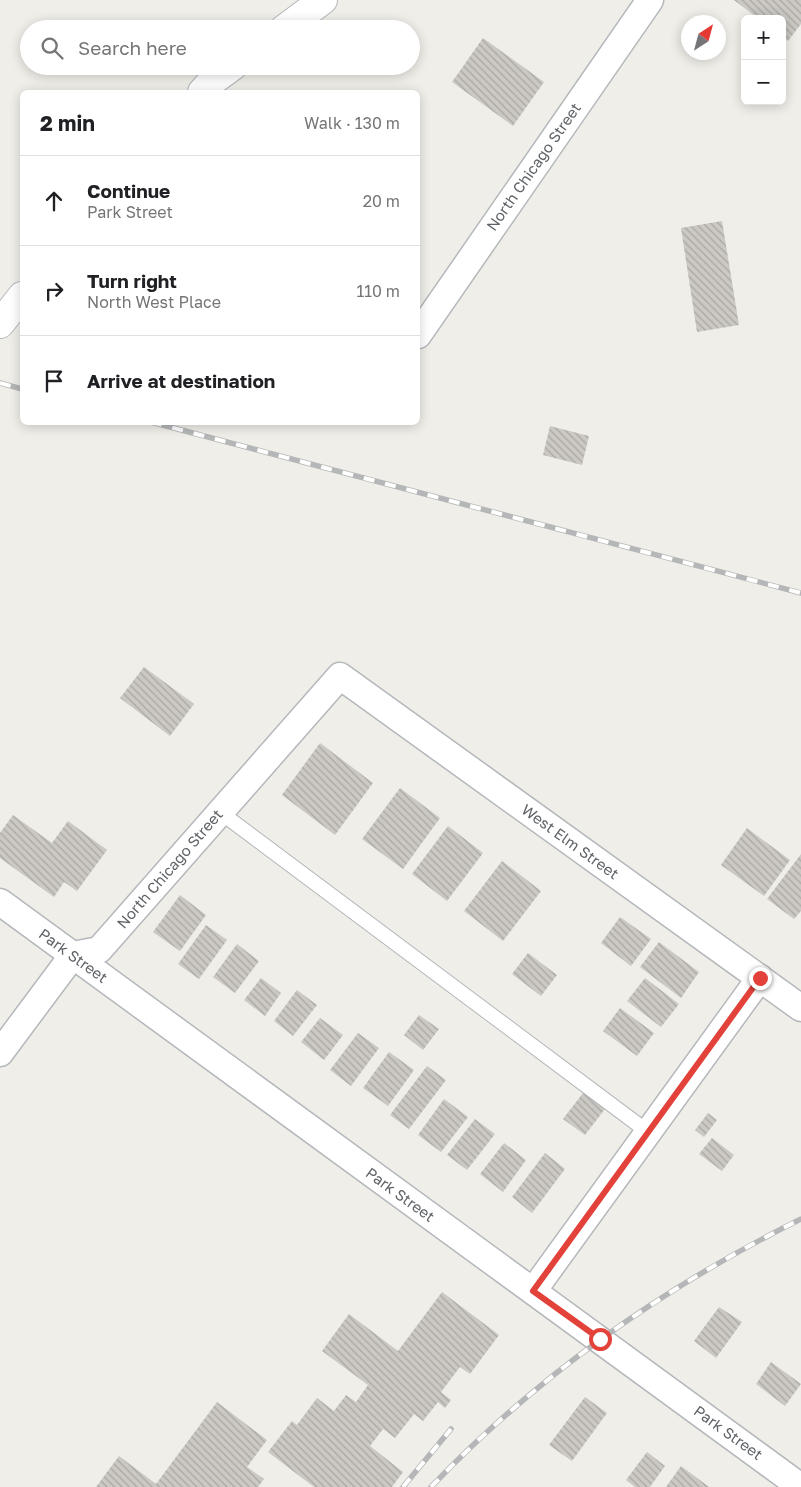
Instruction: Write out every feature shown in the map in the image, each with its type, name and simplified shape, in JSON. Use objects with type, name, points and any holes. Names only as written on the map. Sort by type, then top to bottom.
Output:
[{"type":"main road","points":[[296,20],[323,0]]},
{"type":"main road","points":[[204,90],[221,75]]},
{"type":"main road","points":[[0,324],[20,299]]},
{"type":"street","name":"North Chicago Street","points":[[420,332],[650,0]]},
{"type":"street","name":"North Chicago Street","points":[[73,956],[99,950],[340,676]]},
{"type":"street","name":"West Elm Street","points":[[340,676],[801,1008]]},
{"type":"street","name":"Park Street","points":[[0,902],[801,1487]]},
{"type":"street","points":[[0,1053],[73,956]]},
{"type":"street","points":[[533,1291],[760,978]]},
{"type":"lane","points":[[220,812],[648,1132]]},
{"type":"building","points":[[734,0],[801,0],[801,24],[788,41],[786,40],[786,15],[754,15]]},
{"type":"building","points":[[483,38],[544,82],[513,126],[452,82]]},
{"type":"building","points":[[722,221],[739,325],[697,332],[681,228]]},
{"type":"building","points":[[550,426],[589,436],[582,465],[543,455]]},
{"type":"building","points":[[144,667],[194,704],[170,736],[120,698]]},
{"type":"building","points":[[320,743],[373,783],[335,835],[282,795]]},
{"type":"building","points":[[400,788],[440,818],[403,869],[362,839]]},
{"type":"building","points":[[13,815],[52,843],[68,821],[107,850],[77,891],[64,882],[54,897],[0,858],[0,833]]},
{"type":"building","points":[[448,826],[483,853],[447,901],[412,874]]},
{"type":"building","points":[[747,828],[790,860],[764,896],[721,865]]},
{"type":"building","points":[[801,854],[801,911],[794,919],[767,899]]},
{"type":"building","points":[[502,861],[541,891],[503,941],[464,911]]},
{"type":"building","points":[[180,895],[206,915],[180,951],[153,932]]},
{"type":"building","points":[[620,917],[651,939],[631,966],[601,943]]},
{"type":"building","points":[[206,925],[227,940],[199,979],[178,964]]},
{"type":"building","points":[[659,942],[699,972],[681,998],[640,967]]},
{"type":"building","points":[[237,944],[259,961],[235,993],[213,977]]},
{"type":"building","points":[[528,953],[557,975],[541,996],[512,974]]},
{"type":"building","points":[[261,978],[281,993],[265,1016],[244,1000]]},
{"type":"building","points":[[645,978],[679,1004],[661,1027],[627,1001]]},
{"type":"building","points":[[297,990],[317,1005],[293,1036],[274,1021]]},
{"type":"building","points":[[620,1008],[654,1033],[637,1056],[603,1031]]},
{"type":"building","points":[[419,1015],[439,1029],[423,1050],[404,1035]]},
{"type":"building","points":[[320,1018],[343,1035],[324,1060],[301,1042]]},
{"type":"building","points":[[358,1033],[379,1048],[351,1086],[330,1070]]},
{"type":"building","points":[[389,1052],[414,1070],[388,1106],[363,1088]]},
{"type":"building","points":[[427,1066],[446,1080],[409,1129],[390,1115]]},
{"type":"building","points":[[583,1093],[605,1109],[585,1135],[563,1119]]},
{"type":"building","points":[[444,1099],[468,1117],[441,1152],[418,1135]]},
{"type":"building","points":[[708,1113],[717,1120],[704,1137],[695,1130]]},
{"type":"building","points":[[475,1119],[495,1134],[467,1170],[447,1155]]},
{"type":"building","points":[[712,1138],[734,1155],[722,1171],[699,1154]]},
{"type":"building","points":[[504,1143],[526,1160],[503,1192],[480,1174]]},
{"type":"building","points":[[545,1153],[565,1169],[532,1213],[512,1197]]},
{"type":"building","points":[[442,1292],[499,1335],[470,1374],[460,1367],[441,1392],[451,1400],[445,1408],[438,1402],[423,1421],[414,1414],[395,1438],[383,1429],[370,1446],[403,1472],[392,1487],[314,1487],[268,1452],[292,1421],[297,1425],[317,1398],[334,1411],[346,1395],[356,1402],[368,1385],[322,1351],[349,1314],[398,1351]]},
{"type":"building","points":[[719,1307],[742,1322],[716,1358],[694,1341]]},
{"type":"building","points":[[771,1362],[801,1384],[785,1406],[756,1384]]},
{"type":"building","points":[[585,1397],[607,1413],[572,1461],[549,1445]]},
{"type":"building","points":[[217,1402],[267,1440],[247,1467],[264,1479],[258,1487],[96,1487],[119,1456],[156,1484]]},
{"type":"building","points":[[647,1452],[665,1466],[650,1487],[635,1487],[626,1480]]},
{"type":"building","points":[[681,1466],[709,1487],[666,1487]]},
{"type":"railway","points":[[0,383],[20,388]]},
{"type":"railway","points":[[162,425],[801,593]]},
{"type":"railway","points":[[431,1487],[514,1408],[604,1337],[700,1274],[750,1245],[801,1219]]},
{"type":"railway","points":[[403,1487],[451,1429]]},
{"type":"route","points":[[600,1339],[533,1291],[760,978]]}]
